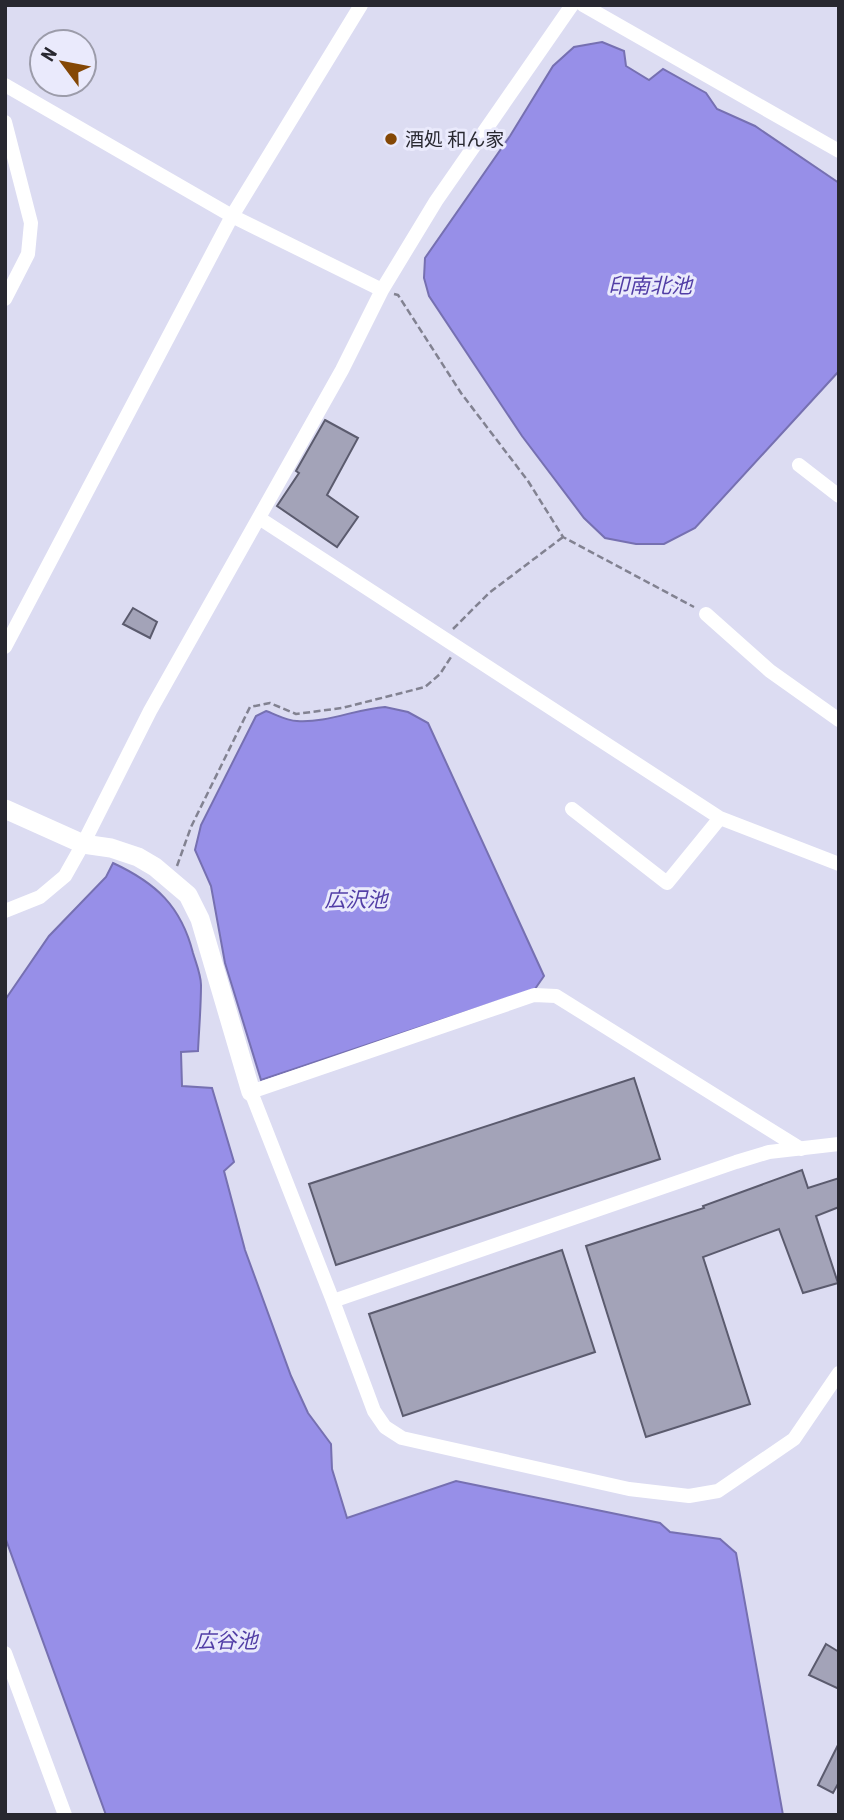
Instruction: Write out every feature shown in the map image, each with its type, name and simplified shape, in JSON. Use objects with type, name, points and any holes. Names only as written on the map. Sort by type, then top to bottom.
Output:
[{"type":"street","points":[[5,647],[232,216],[361,5]]},
{"type":"street","points":[[5,911],[40,898],[65,876],[150,711],[342,370],[382,290],[436,201],[572,5]]},
{"type":"street","points":[[583,5],[839,151]]},
{"type":"street","points":[[5,85],[232,216],[382,290]]},
{"type":"street","points":[[5,122],[31,223],[28,254],[5,299]]},
{"type":"street","points":[[799,465],[839,496]]},
{"type":"street","points":[[258,518],[720,818],[839,864]]},
{"type":"street","points":[[706,614],[770,671],[839,720]]},
{"type":"street","points":[[5,809],[83,844],[111,848],[138,857],[188,895],[200,919],[251,1092],[374,1411],[385,1427],[402,1438],[629,1489],[689,1496],[718,1491],[794,1439],[839,1373]]},
{"type":"street","points":[[572,809],[667,883],[720,818]]},
{"type":"street","points":[[251,1092],[534,995],[556,996],[802,1149]]},
{"type":"street","points":[[333,1301],[736,1162],[769,1152],[839,1144]]},
{"type":"street","points":[[5,1653],[65,1815]]},
{"type":"path","points":[[382,290],[398,295],[461,393],[528,481],[563,537],[706,614]]},
{"type":"path","points":[[172,881],[191,827],[250,708],[270,703],[296,714],[342,708],[425,687],[440,674],[458,647],[452,631],[489,593],[563,537]]},
{"type":"water","name":"印南北池","points":[[602,42],[624,51],[626,66],[649,80],[663,69],[706,93],[717,109],[755,126],[839,183],[839,371],[695,528],[664,544],[636,544],[605,538],[584,518],[522,436],[429,296],[424,278],[425,258],[510,136],[553,66],[574,47]]},
{"type":"water","name":"広沢池","points":[[385,707],[408,712],[428,723],[544,976],[535,989],[261,1080],[225,963],[211,886],[195,850],[201,825],[256,716],[266,711],[289,720],[308,721]]},
{"type":"water","name":"広谷池","points":[[113,863],[142,879],[165,898],[188,936],[200,977],[201,1002],[198,1051],[181,1052],[182,1086],[212,1088],[234,1162],[224,1171],[245,1250],[291,1376],[308,1413],[331,1444],[332,1469],[347,1518],[456,1481],[660,1523],[670,1532],[720,1539],[736,1553],[783,1815],[106,1815],[5,1537],[5,1000],[49,936],[106,877]]},
{"type":"building","points":[[325,420],[358,438],[327,495],[358,517],[337,547],[277,506],[299,473],[296,471]]},
{"type":"building","points":[[133,608],[157,622],[150,638],[123,624]]},
{"type":"building","points":[[634,1078],[660,1159],[336,1265],[309,1184]]},
{"type":"building","points":[[802,1170],[808,1188],[839,1178],[839,1207],[816,1216],[838,1283],[803,1293],[779,1229],[703,1257],[750,1404],[646,1437],[586,1246],[704,1208],[703,1206]]},
{"type":"building","points":[[562,1250],[595,1352],[403,1416],[369,1314]]},
{"type":"building","points":[[826,1644],[839,1652],[839,1689],[809,1675]]},
{"type":"building","points":[[839,1743],[839,1782],[833,1793],[818,1785]]},
{"type":"place","name":"酒処 和ん家","points":[[391,139]]}]
